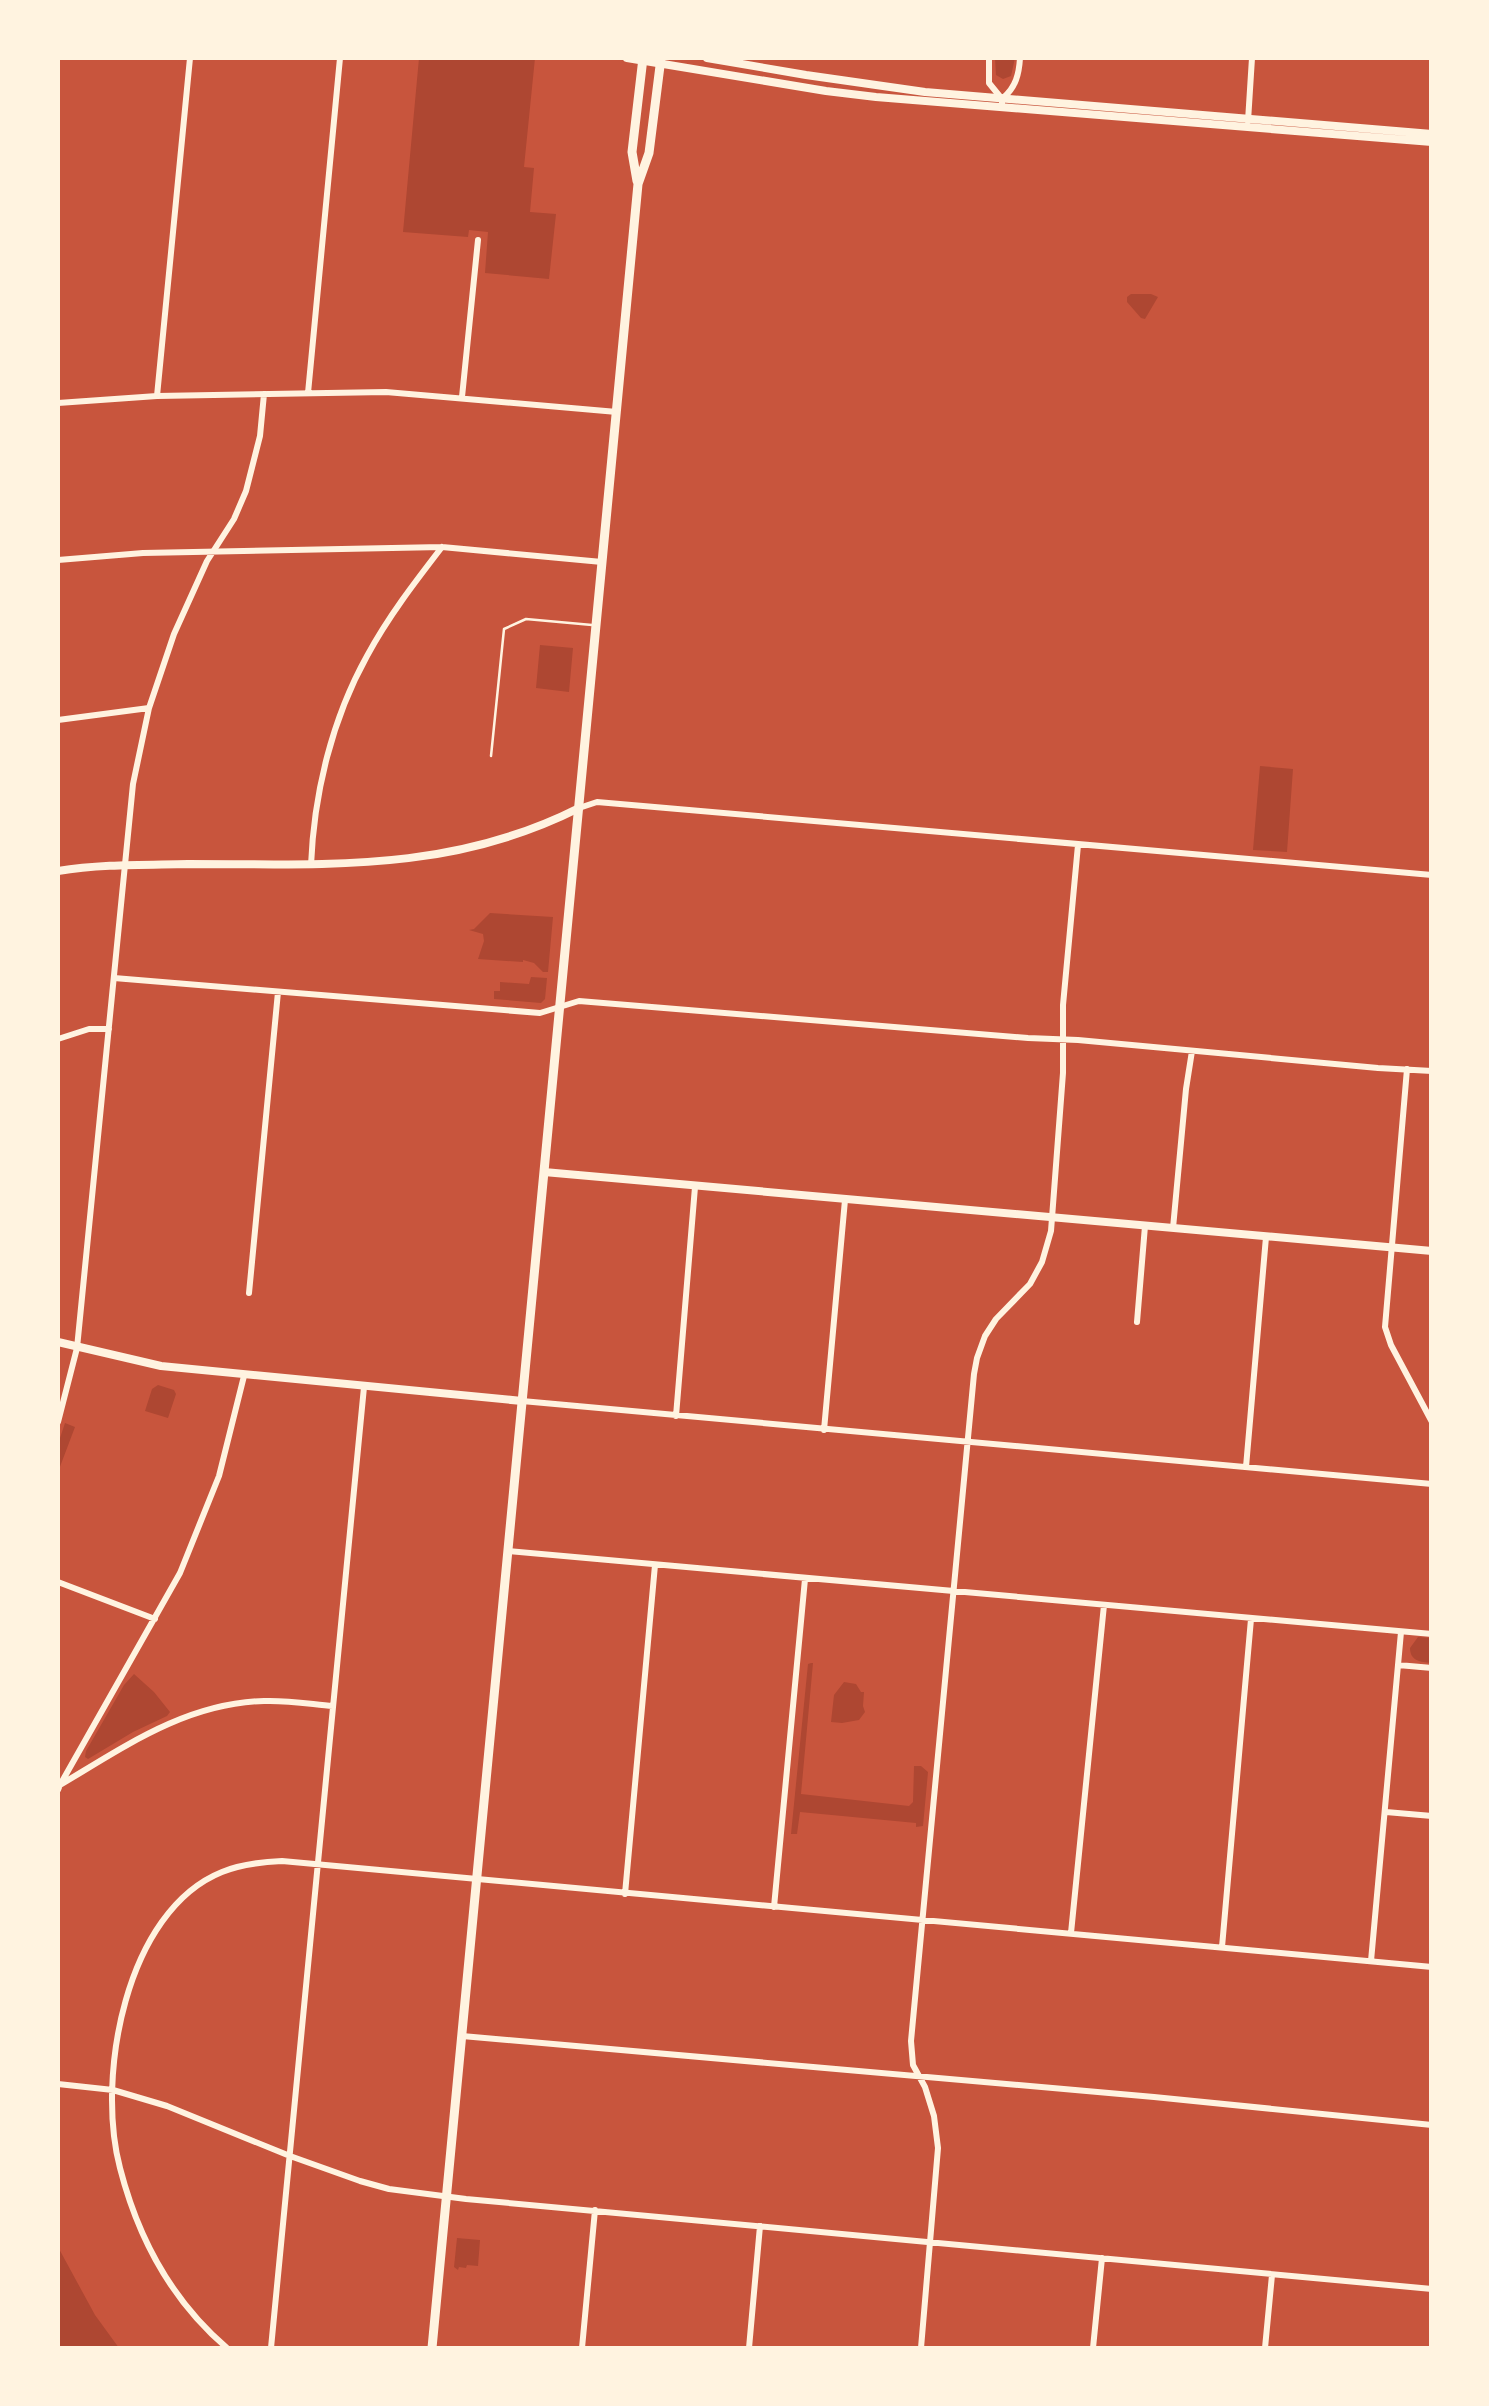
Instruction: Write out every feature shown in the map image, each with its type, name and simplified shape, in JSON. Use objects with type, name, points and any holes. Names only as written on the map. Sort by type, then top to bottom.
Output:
[{"type":"main road","points":[[638,184],[632,152],[643,59]]},
{"type":"main road","points":[[432,2348],[638,184],[649,154],[661,60]]},
{"type":"street","points":[[157,396],[190,58]]},
{"type":"street","points":[[308,393],[340,58]]},
{"type":"street","points":[[627,58],[661,60],[876,97],[1002,103],[1432,142]]},
{"type":"street","points":[[707,58],[1002,103]]},
{"type":"street","points":[[989,58],[989,83],[1002,103]]},
{"type":"street","points":[[1002,103],[1019,73],[1020,58]]},
{"type":"street","points":[[1248,124],[1252,58]]},
{"type":"street","points":[[745,77],[747,65]]},
{"type":"street","points":[[1248,124],[1432,134]]},
{"type":"street","points":[[462,398],[478,240]]},
{"type":"street","points":[[58,403],[157,396],[386,392],[617,412]]},
{"type":"street","points":[[58,1422],[77,1348],[133,784],[149,708],[174,634],[207,561],[234,519],[246,490],[260,436],[264,394]]},
{"type":"street","points":[[311,865],[324,768],[353,686],[389,618],[442,547]]},
{"type":"street","points":[[58,560],[143,553],[442,547],[602,562]]},
{"type":"street","points":[[58,720],[149,708]]},
{"type":"street","points":[[58,871],[125,864],[311,865],[417,858],[526,832],[597,802],[1432,875]]},
{"type":"street","points":[[921,2348],[938,2148],[934,2116],[913,2065],[911,2042],[974,1374],[981,1345],[996,1319],[1030,1284],[1042,1262],[1053,1217],[1063,1073],[1063,1005],[1078,844]]},
{"type":"street","points":[[114,978],[540,1013],[579,1001],[1432,1071]]},
{"type":"street","points":[[249,1293],[278,992]]},
{"type":"street","points":[[58,1039],[89,1029],[108,1029]]},
{"type":"street","points":[[1173,1228],[1192,1050]]},
{"type":"street","points":[[1407,1069],[1385,1327],[1432,1422]]},
{"type":"street","points":[[544,1172],[1432,1252]]},
{"type":"street","points":[[676,1416],[695,1187]]},
{"type":"street","points":[[824,1430],[845,1200]]},
{"type":"street","points":[[1137,1322],[1145,1226]]},
{"type":"street","points":[[1246,1467],[1266,1237]]},
{"type":"street","points":[[58,1342],[161,1366],[244,1376],[1432,1484]]},
{"type":"street","points":[[59,1788],[180,1573],[218,1476],[244,1376]]},
{"type":"street","points":[[271,2348],[364,1387]]},
{"type":"street","points":[[507,1551],[1432,1634]]},
{"type":"street","points":[[624,1894],[655,1565]]},
{"type":"street","points":[[774,1907],[805,1579]]},
{"type":"street","points":[[58,1582],[156,1619]]},
{"type":"street","points":[[1071,1933],[1104,1605]]},
{"type":"street","points":[[1222,1947],[1251,1619]]},
{"type":"street","points":[[1371,1961],[1401,1632]]},
{"type":"street","points":[[1398,1665],[1432,1668]]},
{"type":"street","points":[[59,1788],[134,1740],[191,1714],[265,1701],[333,1706]]},
{"type":"street","points":[[1386,1812],[1432,1816]]},
{"type":"street","points":[[227,2348],[170,2284],[135,2217],[119,2164],[113,2090],[116,2039],[133,1980],[156,1932],[180,1900],[219,1873],[241,1866],[282,1861],[318,1864],[1432,1967]]},
{"type":"street","points":[[462,2036],[1432,2125]]},
{"type":"street","points":[[58,2084],[113,2090],[168,2106],[290,2156],[390,2189],[1432,2289]]},
{"type":"street","points":[[582,2348],[595,2210]]},
{"type":"street","points":[[749,2348],[760,2226]]},
{"type":"street","points":[[1093,2348],[1102,2258]]},
{"type":"street","points":[[1265,2348],[1272,2275]]},
{"type":"lane","points":[[491,756],[504,629],[526,619],[596,626]]},
{"type":"shaded area","points":[[419,58],[535,58],[524,167],[534,168],[530,212],[556,214],[549,279],[485,273],[488,232],[469,230],[468,237],[403,232]]},
{"type":"shaded area","points":[[995,58],[1015,58],[1011,76],[1003,79],[996,75]]},
{"type":"shaded area","points":[[1131,294],[1158,297],[1145,319],[1127,302]]},
{"type":"shaded area","points":[[540,645],[573,648],[569,692],[536,688]]},
{"type":"shaded area","points":[[1260,766],[1293,769],[1287,852],[1253,850]]},
{"type":"shaded area","points":[[490,913],[553,917],[548,972],[523,960],[478,959],[483,934],[469,930]]},
{"type":"shaded area","points":[[531,977],[547,978],[541,1003],[494,999],[500,982],[529,984]]},
{"type":"shaded area","points":[[158,1385],[176,1394],[168,1418],[145,1411],[152,1389]]},
{"type":"shaded area","points":[[65,1423],[75,1427],[58,1472],[58,1444]]},
{"type":"shaded area","points":[[1418,1637],[1431,1638],[1431,1663],[1412,1656],[1410,1648]]},
{"type":"shaded area","points":[[813,1663],[801,1794],[909,1806],[913,1802],[914,1766],[921,1766],[928,1772],[923,1826],[800,1812],[797,1834],[791,1834],[808,1664]]},
{"type":"shaded area","points":[[134,1674],[170,1712],[88,1759],[86,1751]]},
{"type":"shaded area","points":[[844,1682],[856,1684],[864,1692],[865,1712],[859,1720],[831,1722],[834,1695]]},
{"type":"shaded area","points":[[457,2238],[480,2240],[478,2266],[467,2265],[458,2270],[454,2267]]},
{"type":"shaded area","points":[[58,2247],[95,2315],[119,2348],[58,2348]]}]
